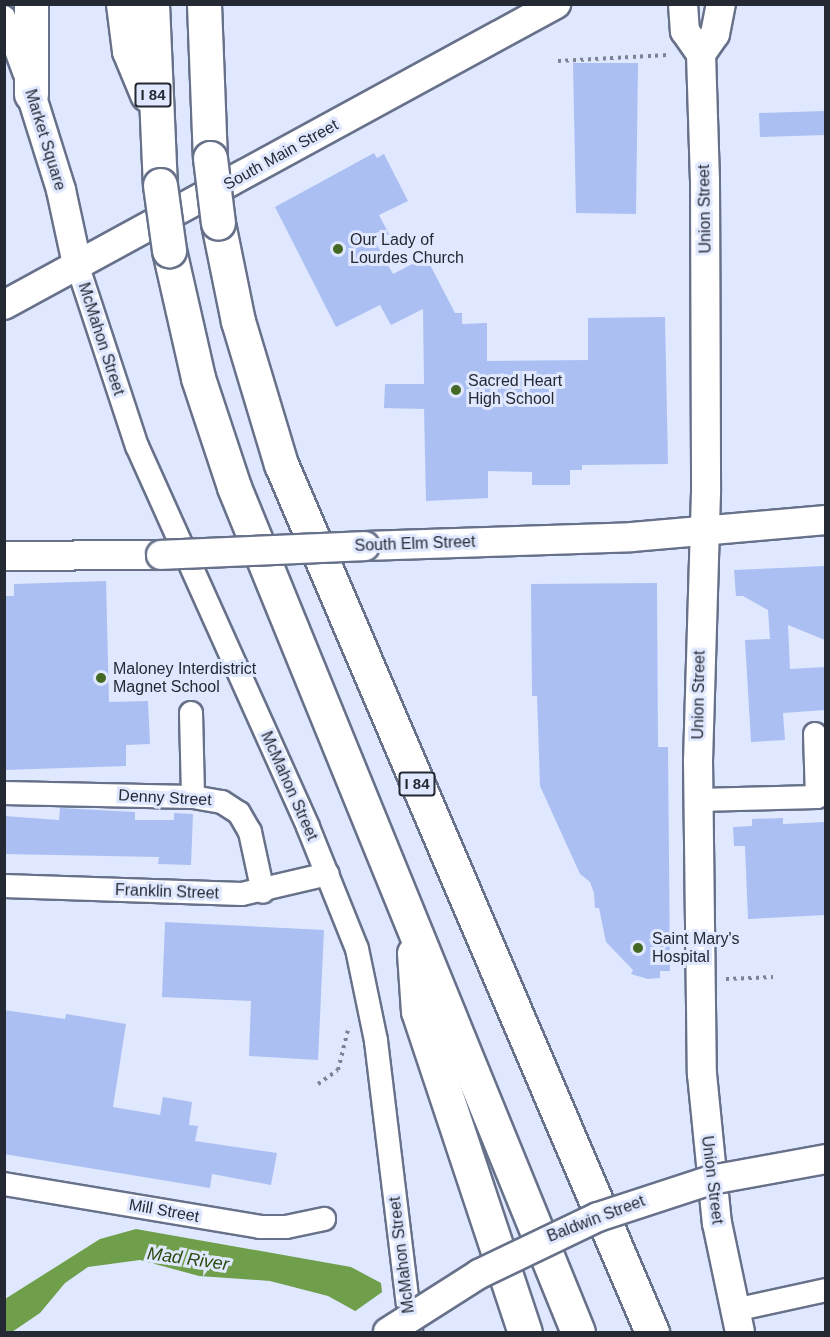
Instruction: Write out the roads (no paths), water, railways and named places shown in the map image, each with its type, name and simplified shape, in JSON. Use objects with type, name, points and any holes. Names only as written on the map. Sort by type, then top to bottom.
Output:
[{"type":"highway","points":[[31,4],[31,93]]},
{"type":"highway","points":[[123,4],[129,51],[154,106]]},
{"type":"highway","name":"I 84","points":[[152,4],[154,106],[160,185],[169,250],[198,378],[234,487],[579,1332]]},
{"type":"highway","name":"I 84","points":[[206,9],[210,158],[218,223],[237,321],[284,473],[652,1332]]},
{"type":"highway","points":[[411,921],[418,1011],[525,1332]]},
{"type":"main road","name":"South Main Street","points":[[4,305],[556,4]]},
{"type":"main road","points":[[683,4],[685,31],[701,54],[715,34],[722,4]]},
{"type":"main road","name":"Union Street","points":[[701,54],[706,237],[705,530],[698,800],[700,981],[710,1169],[737,1321]]},
{"type":"main road","name":"Market Square","points":[[31,93],[61,190],[77,264]]},
{"type":"main road","name":"South Elm Street","points":[[4,556],[161,555],[632,537],[825,520]]},
{"type":"main road","name":"Baldwin Street","points":[[388,1332],[479,1274],[588,1220],[711,1180],[825,1159]]},
{"type":"street","name":"Market Square","points":[[4,17],[31,93]]},
{"type":"street","name":"McMahon Street","points":[[77,264],[137,446],[327,874],[357,948],[371,1006],[412,1323]]},
{"type":"street","points":[[191,713],[193,797]]},
{"type":"street","points":[[698,800],[821,800],[815,734]]},
{"type":"street","name":"Denny Street","points":[[4,794],[193,797],[222,802],[245,821],[263,892]]},
{"type":"street","name":"Franklin Street","points":[[4,886],[263,892],[327,874]]},
{"type":"street","name":"Mill Street","points":[[4,1184],[260,1227],[286,1227],[324,1219]]},
{"type":"street","points":[[737,1321],[825,1290]]},
{"type":"water","name":"Mad River","points":[[136,1229],[351,1267],[381,1283],[386,1328],[328,1296],[270,1281],[199,1276],[140,1260],[88,1267],[65,1283],[40,1313],[12,1332],[5,1332],[5,1299],[100,1239]]},
{"type":"place","name":"Our Lady of Lourdes Church","points":[[338,249]]},
{"type":"place","name":"Sacred Heart High School","points":[[456,390]]},
{"type":"place","name":"Maloney Interdistrict Magnet School","points":[[101,678]]},
{"type":"place","name":"Saint Mary's Hospital","points":[[638,948]]}]
